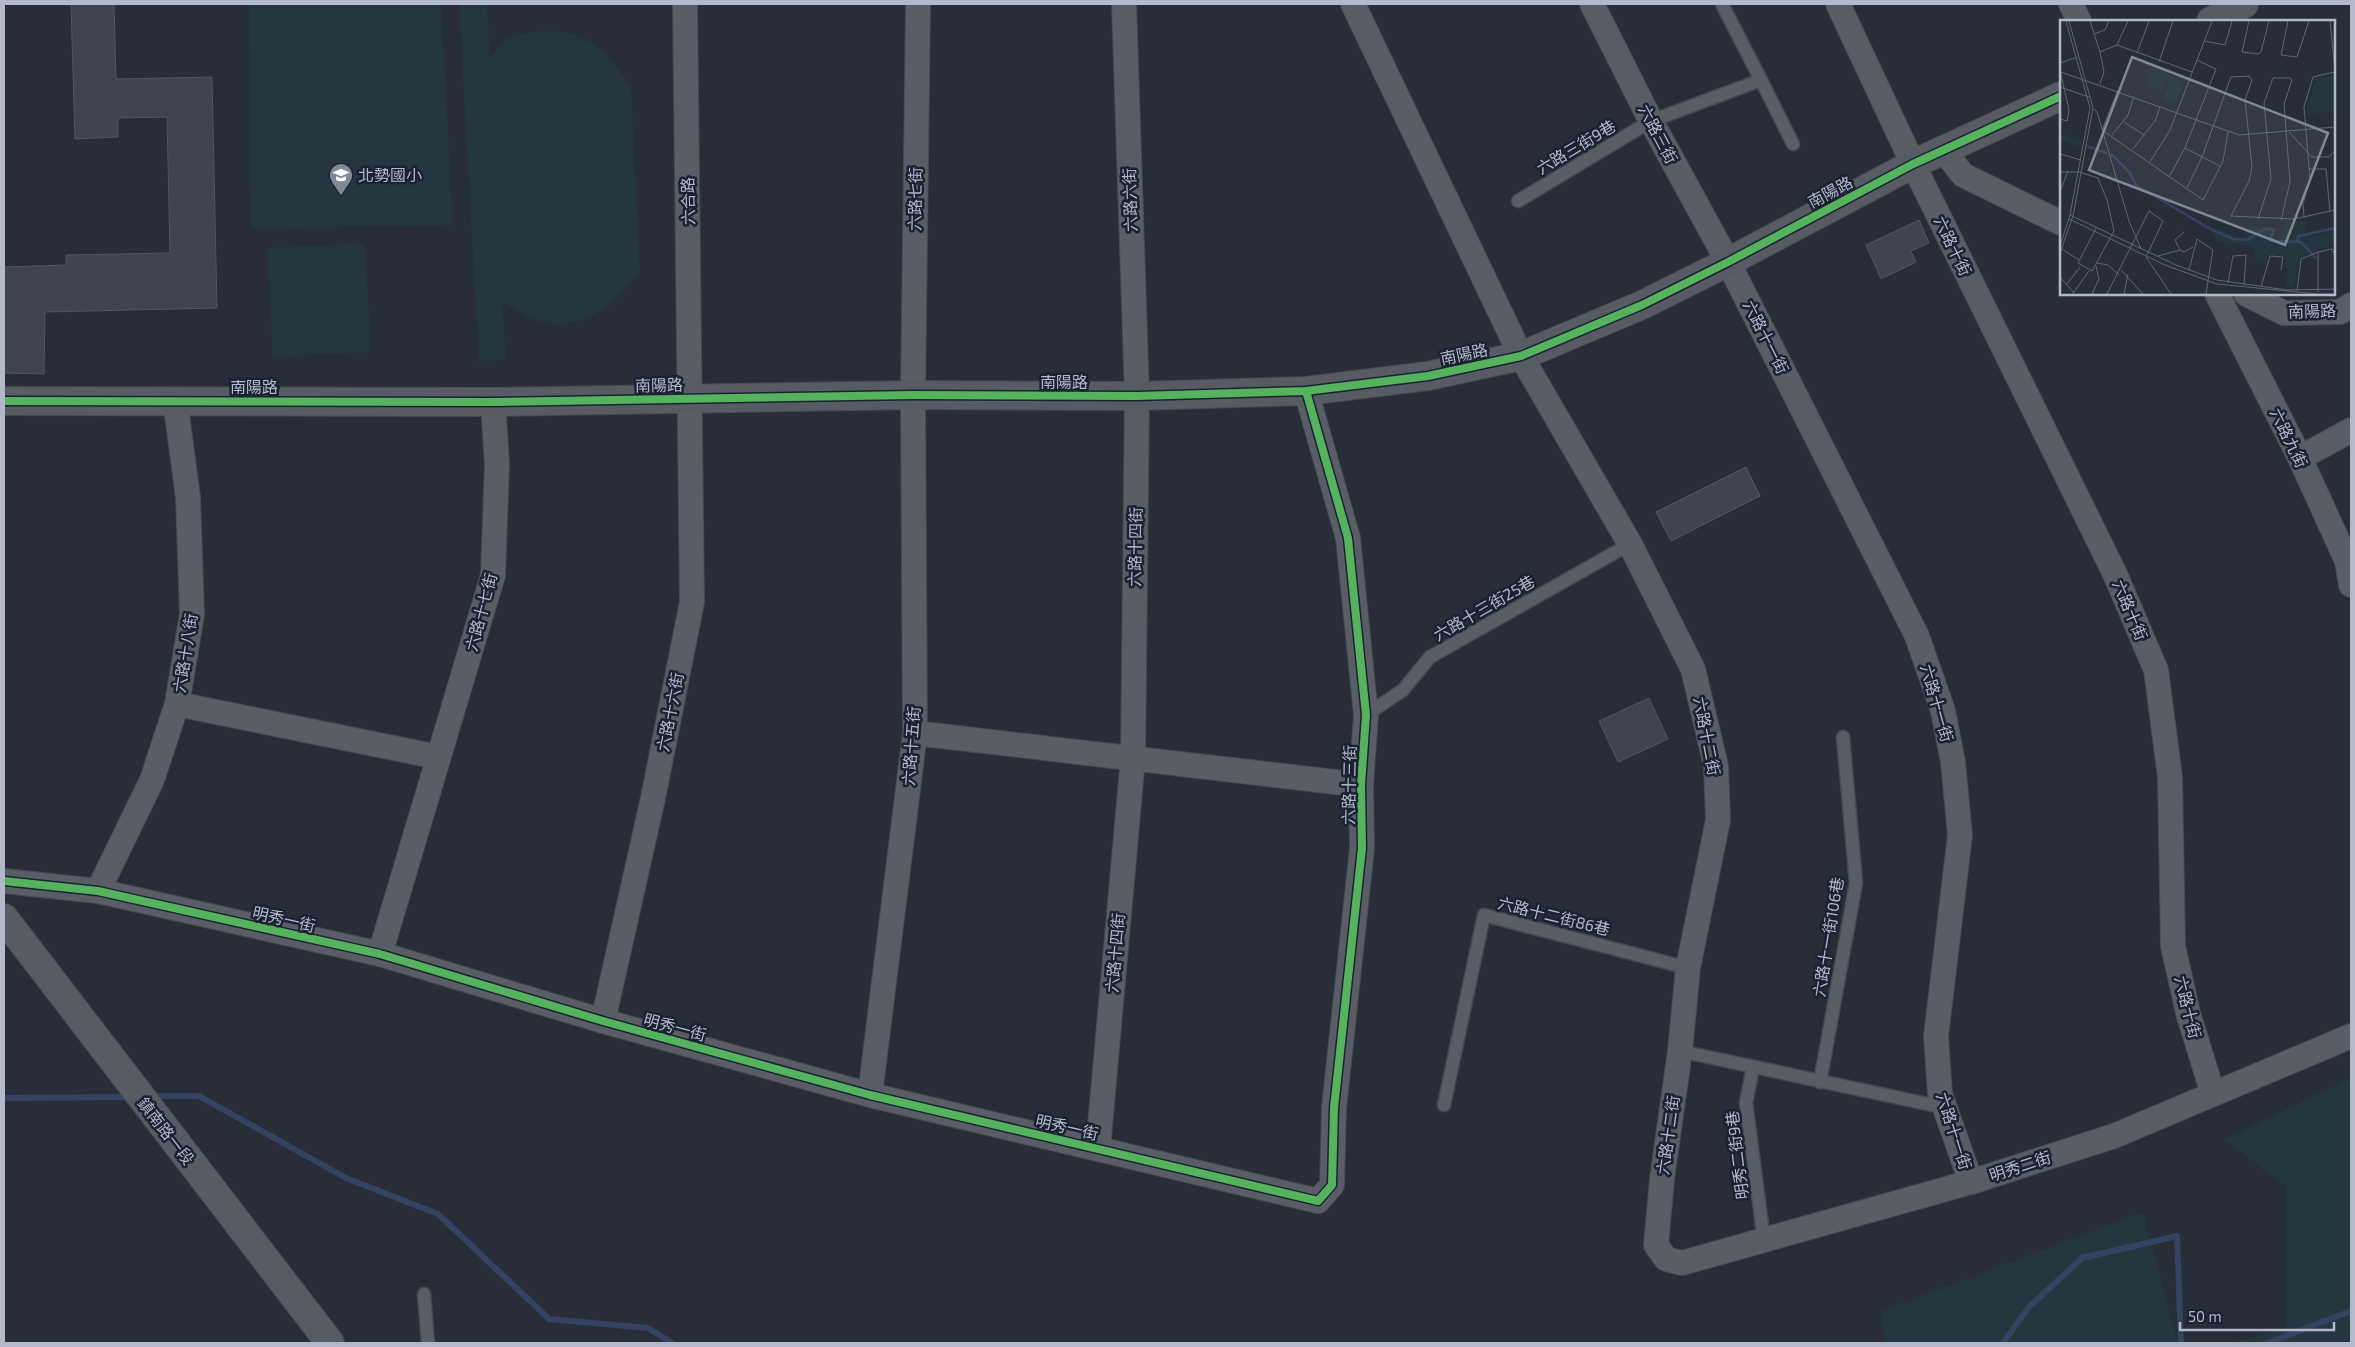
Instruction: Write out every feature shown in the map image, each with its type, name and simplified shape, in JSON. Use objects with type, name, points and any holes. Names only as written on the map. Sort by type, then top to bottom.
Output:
[{"type":"street","name":"六合路","points":[[686,4],[690,398]]},
{"type":"street","name":"六路七街","points":[[913,395],[918,4]]},
{"type":"street","name":"六路六街","points":[[1124,4],[1137,396]]},
{"type":"street","points":[[1353,4],[1521,356]]},
{"type":"street","name":"六路三街","points":[[1592,4],[1651,121],[1728,262]]},
{"type":"street","points":[[1838,4],[1912,164]]},
{"type":"street","points":[[2071,4],[2079,20]]},
{"type":"street","points":[[2212,20],[2244,4]]},
{"type":"street","name":"南陽路","points":[[4,401],[493,402],[913,395],[1137,396],[1306,391],[1428,376],[1521,356],[1642,305],[1728,262],[1912,164],[2060,96]]},
{"type":"street","points":[[1944,151],[1963,175],[2060,223]]},
{"type":"street","name":"六路十街","points":[[1912,164],[2115,574],[2156,670],[2170,777],[2173,946],[2188,1013],[2213,1094]]},
{"type":"street","name":"六路十一街","points":[[1728,262],[1917,636],[1943,711],[1953,762],[1960,835],[1936,1036],[1940,1094],[1971,1182]]},
{"type":"street","name":"六路九街","points":[[2218,295],[2349,560],[2351,585]]},
{"type":"street","name":"南陽路","points":[[2248,295],[2284,313],[2340,312],[2351,305]]},
{"type":"street","name":"六路十二街","points":[[1521,356],[1630,544],[1693,669],[1716,766],[1718,820],[1688,968],[1680,1051],[1662,1179],[1656,1245]]},
{"type":"street","name":"六路十三街","points":[[1306,391],[1348,538],[1366,715],[1360,785],[1362,848],[1334,1108],[1332,1185]]},
{"type":"street","name":"六路十五街","points":[[870,1095],[915,733],[913,395]]},
{"type":"street","name":"六路十四街","points":[[1098,1148],[1133,758],[1137,396]]},
{"type":"street","name":"六路十六街","points":[[603,1021],[653,798],[692,602],[690,398]]},
{"type":"street","name":"六路十八街","points":[[98,890],[152,780],[177,704],[192,614],[188,497],[174,400]]},
{"type":"street","name":"六路十七街","points":[[380,954],[493,575],[497,464],[493,402]]},
{"type":"street","points":[[2300,458],[2351,430]]},
{"type":"street","points":[[177,704],[438,758]]},
{"type":"street","points":[[915,733],[1360,785]]},
{"type":"street","name":"明秀一街","points":[[4,881],[98,890],[380,954],[603,1021],[870,1095],[1318,1201],[1332,1185]]},
{"type":"street","name":"鎮南路一段","points":[[4,918],[330,1343]]},
{"type":"street","name":"明秀二街","points":[[1656,1245],[1666,1259],[1682,1263],[1971,1182],[2114,1136],[2351,1036]]},
{"type":"lane","points":[[1722,4],[1793,144]]},
{"type":"lane","name":"六路三街9巷","points":[[1518,201],[1651,121],[1761,80]]},
{"type":"lane","name":"六路十三街25巷","points":[[1366,715],[1403,690],[1430,657],[1630,544]]},
{"type":"lane","name":"六路十一街106巷","points":[[1820,1082],[1856,883],[1842,737]]},
{"type":"lane","name":"六路十二街86巷","points":[[1444,1105],[1484,915],[1688,968]]},
{"type":"lane","points":[[1680,1051],[1946,1108]]},
{"type":"lane","name":"明秀二街9巷","points":[[1753,1067],[1746,1103],[1764,1240]]},
{"type":"lane","points":[[424,1294],[428,1343]]},
{"type":"shaded area","points":[[249,4],[441,4],[453,225],[251,229]]},
{"type":"shaded area","points":[[459,4],[487,4],[490,58],[502,43],[518,35],[552,31],[567,33],[593,43],[604,52],[623,75],[631,89],[640,272],[601,310],[587,318],[574,322],[550,324],[538,321],[502,301],[506,360],[479,361]]},
{"type":"shaded area","points":[[365,243],[371,352],[273,357],[267,248]]},
{"type":"shaded area","points":[[2351,1078],[2351,1343],[2229,1343],[2285,1329],[2286,1187],[2225,1139]]},
{"type":"shaded area","points":[[2143,1212],[2178,1343],[1885,1343],[1881,1311]]},
{"type":"building","points":[[71,4],[114,4],[116,79],[212,77],[217,308],[45,312],[44,374],[4,373],[4,267],[66,265],[66,255],[170,253],[167,117],[118,118],[118,137],[75,139]]},
{"type":"building","points":[[1919,220],[1929,243],[1911,251],[1916,262],[1881,279],[1866,245]]},
{"type":"building","points":[[1746,467],[1760,496],[1671,541],[1656,512]]},
{"type":"building","points":[[1649,698],[1668,739],[1618,762],[1599,721]]},
{"type":"waterway","points":[[150,1096],[199,1096],[346,1178],[438,1214],[549,1319],[648,1328],[672,1343]]},
{"type":"waterway","points":[[4,1098],[130,1097]]},
{"type":"waterway","points":[[2003,1343],[2029,1307],[2082,1258],[2177,1236],[2181,1343]]},
{"type":"waterway","points":[[2268,1343],[2351,1311]]},
{"type":"cycle path","points":[[4,401],[493,402],[913,395],[1137,396],[1306,391],[1428,376],[1521,356],[1642,305],[1728,262],[1913,164],[2060,96]]},
{"type":"cycle path","points":[[4,881],[98,891],[380,954],[603,1021],[870,1095],[1318,1201],[1332,1185],[1334,1108],[1362,848],[1361,785],[1366,715],[1348,538],[1306,391]]},
{"type":"place","name":"北勢國小","points":[[341,196]]}]
